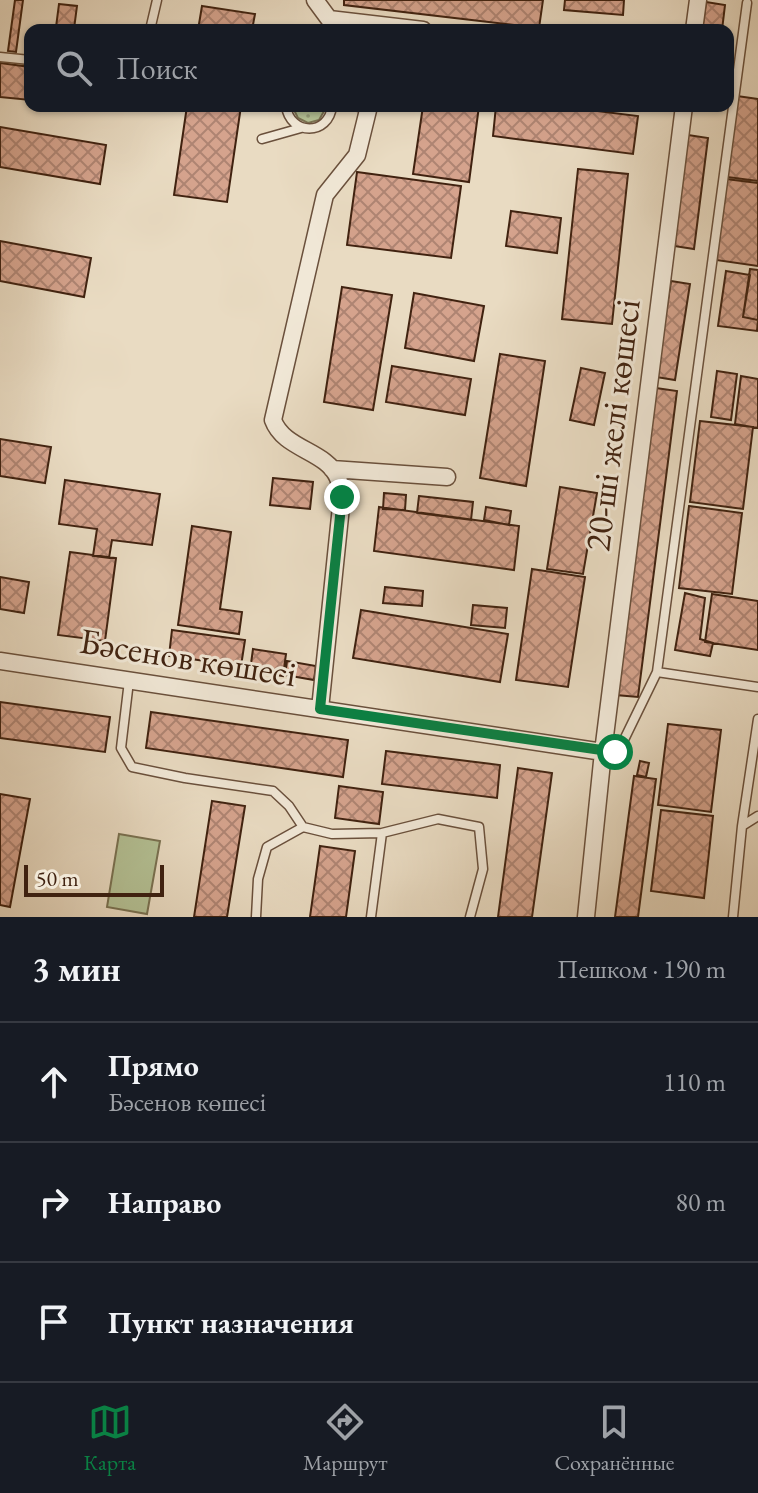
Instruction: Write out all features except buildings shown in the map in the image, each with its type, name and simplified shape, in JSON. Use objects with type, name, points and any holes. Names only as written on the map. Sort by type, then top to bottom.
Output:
[{"type":"street","points":[[315,0],[329,19],[362,24]]},
{"type":"street","points":[[695,24],[698,0]]},
{"type":"street","points":[[320,709],[342,497],[339,479],[332,469],[287,440],[273,420],[325,195],[357,155],[362,112]]},
{"type":"street","name":"20-ші желі көшесі","points":[[586,917],[603,752],[683,112]]},
{"type":"street","points":[[332,469],[447,477]]},
{"type":"street","name":"Бәсенов көшесі","points":[[0,661],[603,752]]},
{"type":"lane","points":[[151,24],[157,0]]},
{"type":"lane","points":[[734,92],[746,2],[758,4]]},
{"type":"lane","points":[[0,57],[24,59]]},
{"type":"lane","points":[[288,112],[289,118],[301,128]]},
{"type":"lane","points":[[262,139],[324,124],[330,112]]},
{"type":"lane","points":[[603,752],[615,752],[620,748],[657,672],[731,112]]},
{"type":"lane","points":[[657,672],[758,687]]},
{"type":"lane","points":[[129,681],[121,748],[132,767],[273,791],[289,806],[303,827]]},
{"type":"lane","points":[[733,917],[742,826],[758,719]]},
{"type":"lane","points":[[742,826],[758,816]]},
{"type":"lane","points":[[256,917],[258,879],[267,847],[303,827],[332,834],[382,833],[438,819],[479,827],[483,869],[470,917]]},
{"type":"lane","points":[[371,917],[382,833]]},
{"type":"green space","points":[[295,112],[324,112],[319,120],[308,123],[298,118]]},
{"type":"green space","points":[[119,834],[160,841],[147,914],[107,907]]},
{"type":"route","points":[[342,497],[320,709],[615,752]]}]
